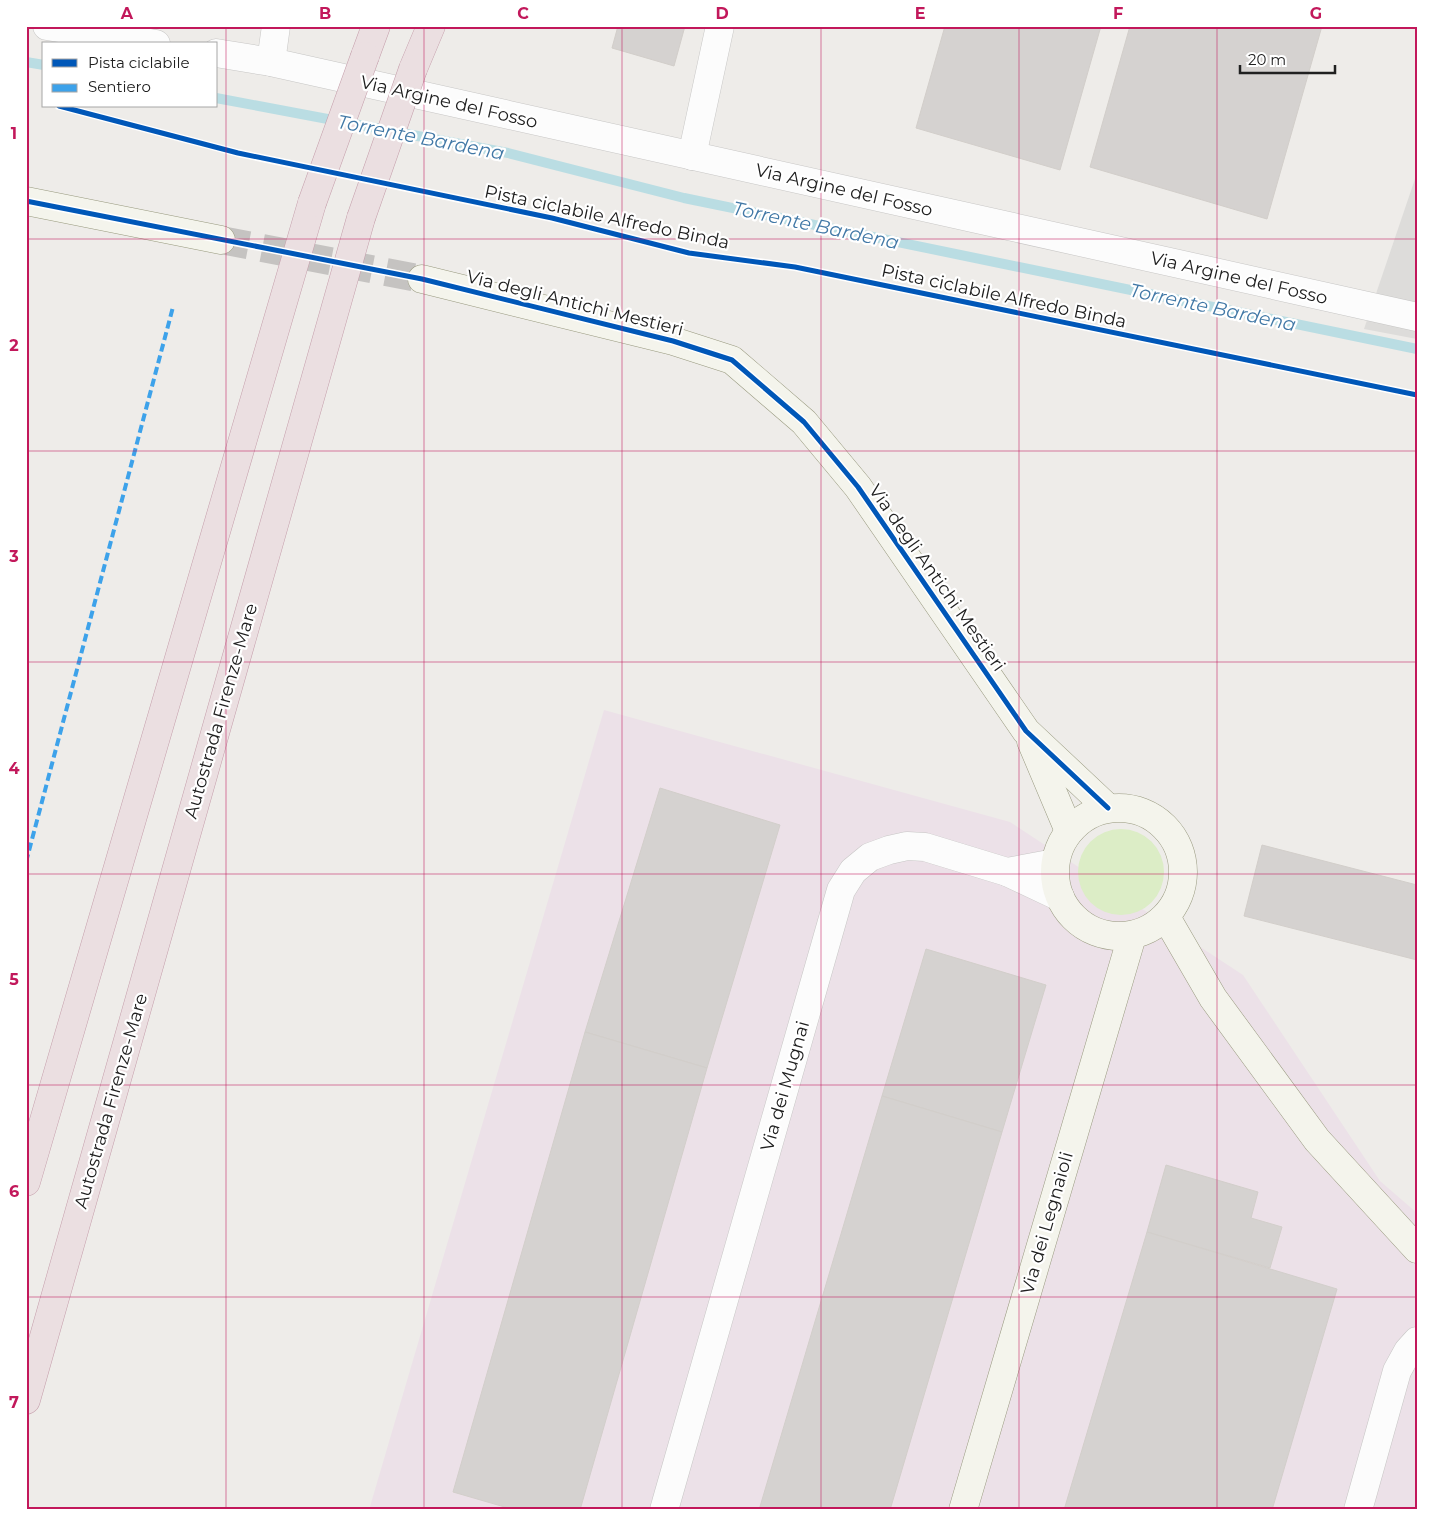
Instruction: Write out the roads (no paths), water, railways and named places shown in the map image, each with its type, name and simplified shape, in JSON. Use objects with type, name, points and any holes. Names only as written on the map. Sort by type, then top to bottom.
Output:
[{"type":"highway","points":[[26,1182],[312,203],[376,26]]},
{"type":"highway","name":"Autostrada Firenze-Mare","points":[[26,1400],[361,218],[413,69],[431,26]]},
{"type":"street","points":[[47,26],[144,42]]},
{"type":"street","points":[[272,62],[276,26]]},
{"type":"street","points":[[692,156],[720,26]]},
{"type":"street","name":"Via Argine del Fosso","points":[[218,53],[272,62],[1417,317]]},
{"type":"street","points":[[26,201],[222,240]]},
{"type":"street","name":"Via degli Antichi Mestieri","points":[[422,278],[672,341],[732,360],[804,422],[858,487],[1026,731],[1069,831]]},
{"type":"street","name":"Via degli Antichi Mestieri","points":[[1026,731],[1108,808]]},
{"type":"street","points":[[1125,807],[1142,812],[1158,820],[1171,833],[1180,849],[1184,867],[1183,885],[1176,902],[1166,917],[1150,929],[1132,936],[1114,936],[1097,933],[1082,924],[1068,912],[1060,897],[1056,882],[1055,863],[1060,846],[1069,831],[1080,820],[1093,812],[1108,808],[1125,807]]},
{"type":"street","name":"Via dei Mugnai","points":[[664,1510],[841,890],[853,871],[870,857],[906,846],[925,847],[1006,872],[1055,863]]},
{"type":"street","points":[[1006,872],[1060,897]]},
{"type":"street","points":[[1166,917],[1213,998],[1316,1140],[1417,1248]]},
{"type":"street","name":"Via dei Legnaioli","points":[[963,1510],[1132,936]]},
{"type":"street","points":[[1358,1510],[1397,1371],[1408,1351],[1417,1341]]},
{"type":"street","points":[[1385,1416],[1417,1370]]},
{"type":"waterway","name":"Torrente Bardena","points":[[26,62],[42,65]]},
{"type":"waterway","name":"Torrente Bardena","points":[[218,98],[508,153],[684,198],[1417,349]]},
{"type":"tunnel","points":[[221,240],[422,279]]}]
